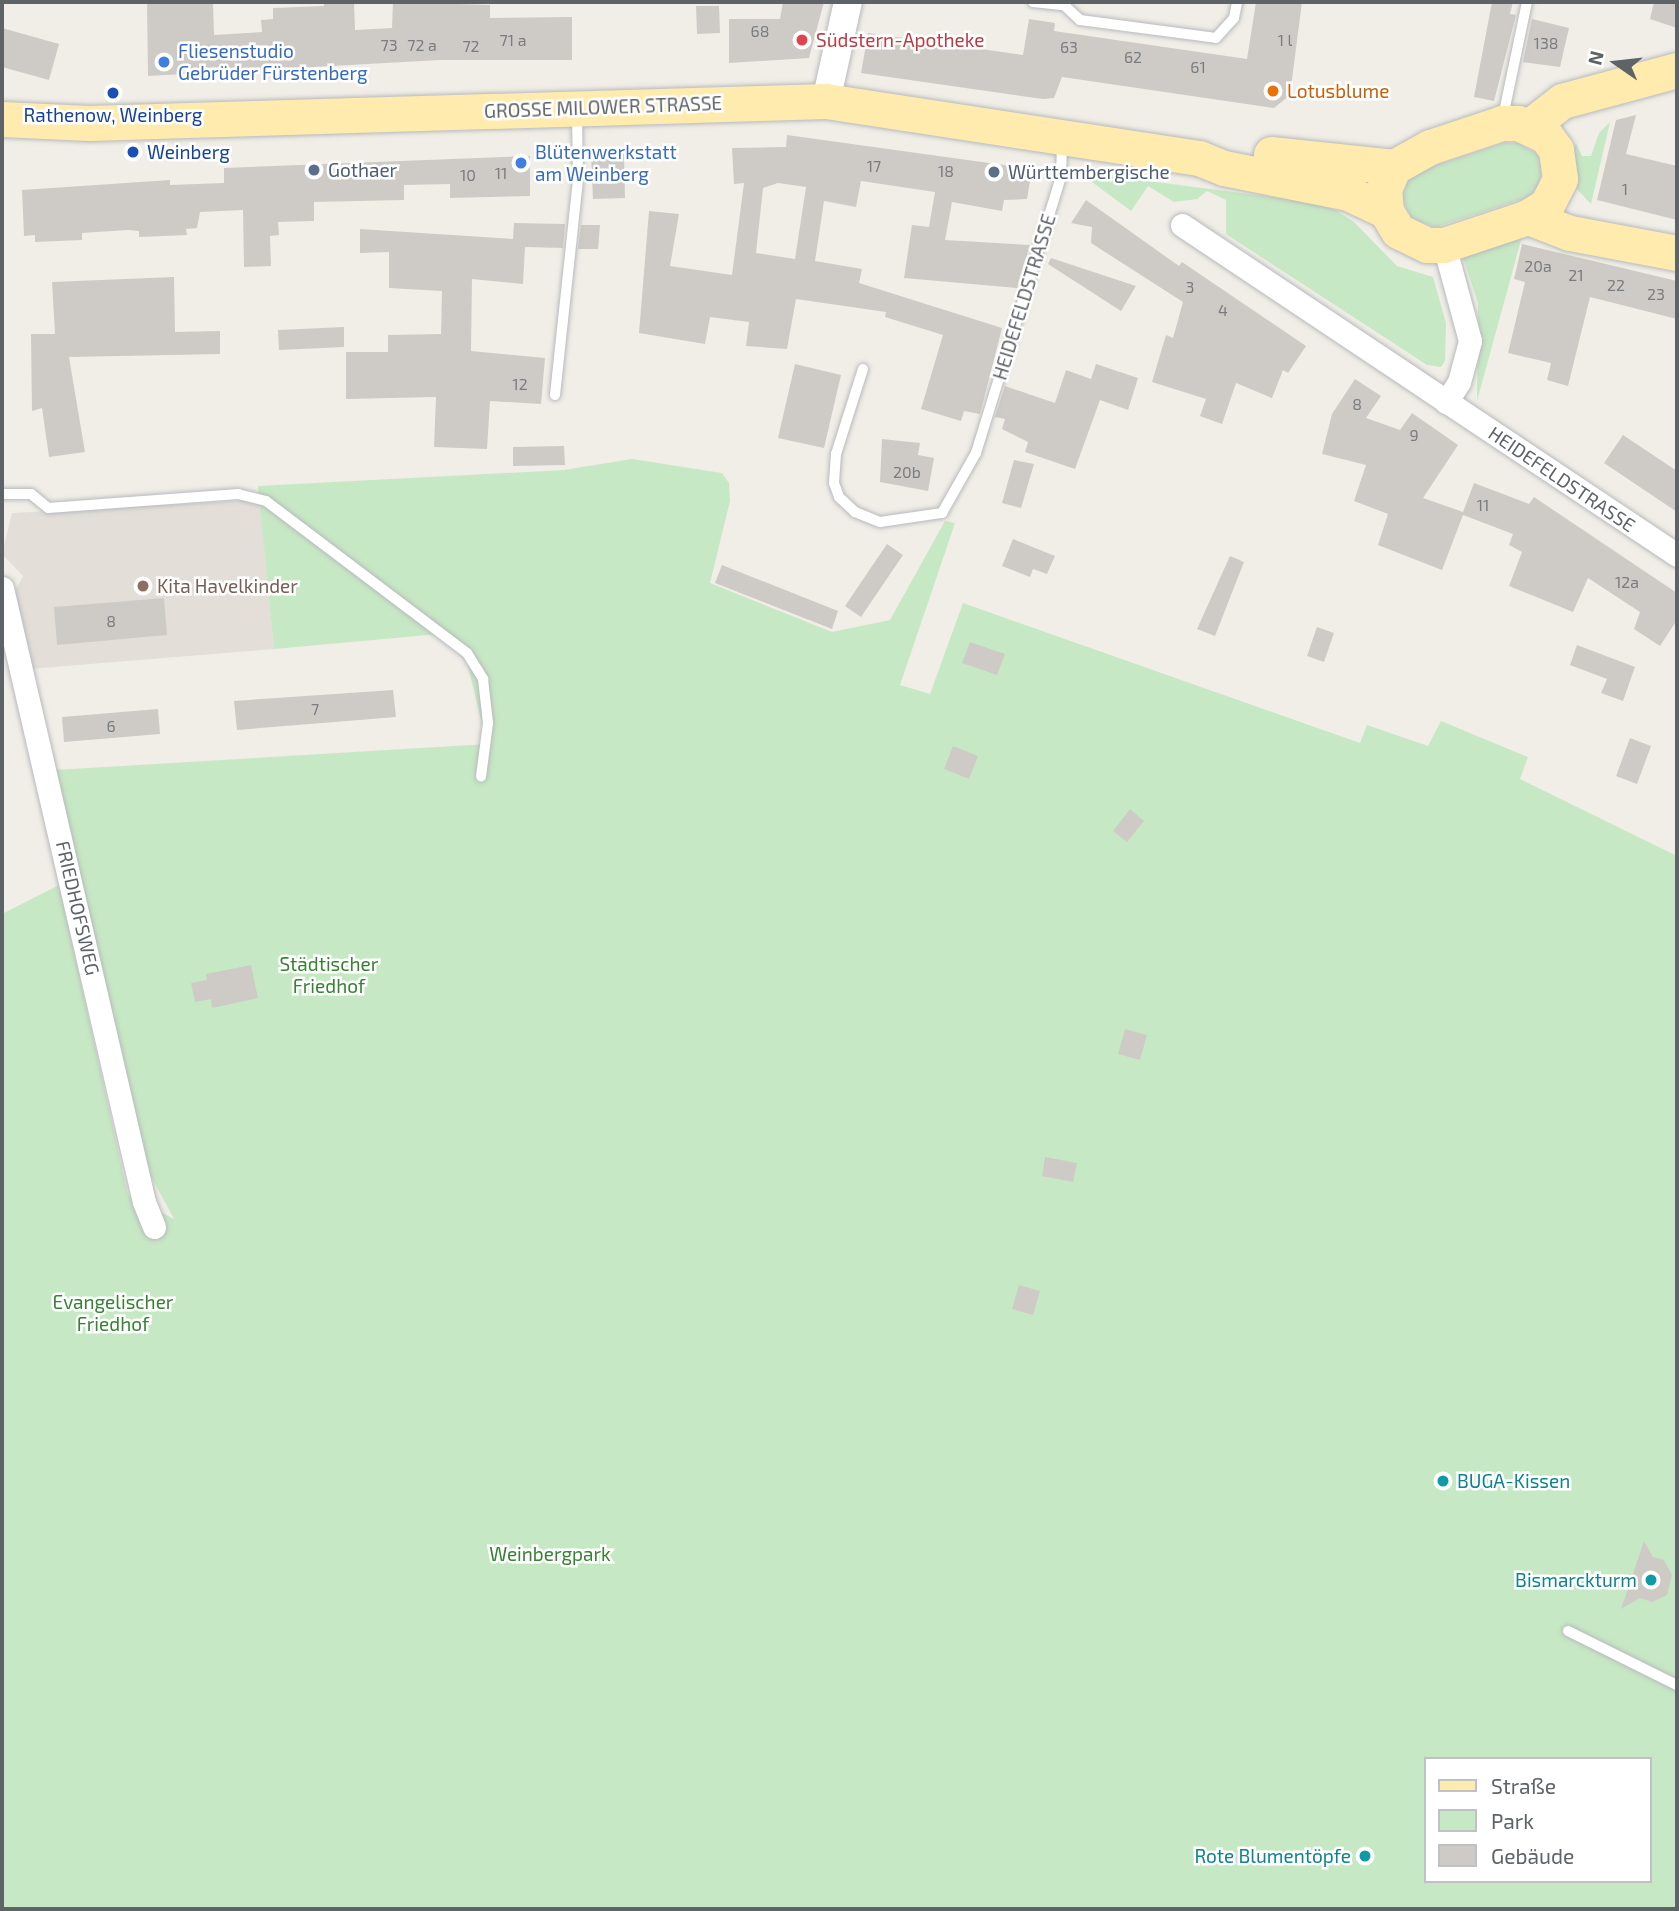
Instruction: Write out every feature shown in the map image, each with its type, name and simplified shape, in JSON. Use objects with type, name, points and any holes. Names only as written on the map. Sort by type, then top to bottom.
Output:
[{"type":"main road","points":[[1386,211],[1384,189],[1394,167],[1408,156],[1516,125],[1562,101],[1663,74]]},
{"type":"main road","points":[[1663,74],[1578,120],[1556,150],[1558,190],[1584,216],[1677,252]]},
{"type":"main road","name":"GROSSE MILOWER STRASSE","points":[[2,120],[89,123],[826,100],[1062,139],[1199,158],[1224,168],[1349,193],[1386,211],[1398,231],[1412,240],[1444,245],[1528,217],[1547,205],[1558,190]]},
{"type":"main road","points":[[1516,125],[1556,150]]},
{"type":"main road","name":"GROSSE MILOWER STRASSE","points":[[1199,158],[1230,151],[1394,167]]},
{"type":"main road","points":[[1528,217],[1570,233],[1677,252]]},
{"type":"street","points":[[826,100],[848,2]]},
{"type":"street","name":"HEIDEFELDSTRASSE","points":[[1182,225],[1677,555]]},
{"type":"street","points":[[1444,245],[1470,341],[1459,382],[1446,402]]},
{"type":"street","name":"FRIEDHOFSWEG","points":[[2,588],[144,1202],[154,1227]]},
{"type":"lane","points":[[1033,2],[1064,5],[1080,20],[1216,38],[1234,18],[1237,2]]},
{"type":"lane","points":[[1516,125],[1527,2]]},
{"type":"lane","points":[[555,395],[578,178],[577,108]]},
{"type":"lane","name":"HEIDEFELDSTRASSE","points":[[863,369],[834,471],[839,497],[855,512],[880,522],[942,513],[976,453],[1054,199],[1062,139]]},
{"type":"lane","points":[[2,494],[31,494],[48,508],[238,494],[266,500],[467,653],[483,679],[488,723],[481,777]]},
{"type":"lane","points":[[1568,1631],[1677,1685]]},
{"type":"shaded area","name":"Kita Havelkinder","points":[[260,500],[274,649],[29,669],[12,597],[23,576],[2,554],[12,513]]},
{"type":"green space","points":[[1610,122],[1591,204],[1574,186],[1573,152],[1576,143],[1582,156],[1591,156],[1599,133]]},
{"type":"green space","points":[[1504,143],[1518,143],[1537,154],[1542,168],[1539,184],[1529,197],[1436,227],[1411,218],[1403,199],[1407,182],[1419,171]]},
{"type":"green space","points":[[1086,173],[1310,202],[1337,211],[1354,222],[1397,266],[1433,277],[1446,323],[1445,361],[1441,367],[1427,365],[1226,234],[1226,200],[1207,191],[1197,199],[1174,202],[1148,186],[1131,211],[1084,176]]},
{"type":"green space","points":[[1523,233],[1477,401],[1478,303],[1463,257],[1483,243]]},
{"type":"green space","points":[[632,459],[722,473],[729,483],[730,501],[710,583],[832,632],[890,620],[945,521],[955,523],[900,685],[930,694],[963,603],[1360,743],[1367,725],[1428,746],[1441,721],[1528,757],[1520,779],[1677,856],[1677,1909],[2,1909],[2,914],[59,885],[128,1195],[174,1219],[147,1169],[55,770],[487,744],[465,654],[439,634],[274,649],[258,486],[564,470]]},
{"type":"building","points":[[147,2],[213,2],[214,35],[262,32],[261,20],[273,19],[273,8],[324,6],[324,2],[354,2],[355,30],[392,28],[393,2],[490,5],[490,18],[572,17],[572,60],[440,60],[148,76]]},
{"type":"building","points":[[783,2],[824,2],[809,58],[729,63],[729,19],[780,19]]},
{"type":"building","points":[[1256,2],[1302,2],[1290,95],[1274,108],[1062,77],[1054,98],[1043,99],[861,73],[868,33],[1023,55],[1029,19],[1055,23],[1054,31],[1247,59]]},
{"type":"building","points":[[1492,2],[1513,2],[1510,14],[1516,15],[1494,101],[1474,97]]},
{"type":"building","points":[[1654,2],[1677,2],[1677,28],[1650,19]]},
{"type":"building","points":[[696,6],[719,6],[720,33],[697,34]]},
{"type":"building","points":[[1532,19],[1569,28],[1560,67],[1523,62]]},
{"type":"building","points":[[2,28],[59,44],[49,80],[2,67]]},
{"type":"building","points":[[1636,115],[1626,154],[1677,166],[1677,220],[1597,200],[1616,120]]},
{"type":"building","points":[[787,135],[1032,169],[1027,199],[1004,200],[1002,211],[952,202],[945,240],[1030,245],[1017,288],[904,278],[912,225],[929,227],[935,192],[861,181],[856,207],[824,201],[815,261],[862,269],[859,283],[1002,328],[980,414],[964,411],[961,421],[921,409],[943,335],[885,317],[886,312],[796,299],[787,349],[746,346],[749,322],[710,317],[705,344],[639,333],[649,211],[679,214],[670,266],[732,275],[744,183],[734,184],[732,148],[786,147]],"holes":[[[778,183],[806,187],[795,259],[756,253],[763,188]]]},
{"type":"building","points":[[624,154],[625,198],[593,199],[591,155]]},
{"type":"building","points":[[530,156],[530,196],[450,198],[450,184],[404,185],[404,200],[314,202],[314,221],[278,222],[279,235],[270,236],[271,266],[244,267],[243,210],[200,212],[197,228],[186,229],[187,235],[139,237],[139,231],[128,230],[82,233],[82,240],[35,242],[35,235],[24,236],[22,190],[170,180],[170,185],[224,183],[224,168]]},
{"type":"building","points":[[1086,200],[1179,266],[1182,262],[1306,346],[1288,373],[1283,370],[1272,398],[1236,383],[1222,424],[1200,416],[1206,399],[1152,382],[1166,335],[1173,338],[1183,302],[1091,243],[1092,227],[1071,223]]},
{"type":"building","points":[[514,223],[565,224],[563,248],[525,247],[523,284],[472,279],[471,351],[545,358],[541,404],[490,401],[487,449],[434,447],[436,397],[346,399],[346,352],[388,352],[388,335],[441,334],[442,291],[389,288],[389,252],[360,253],[360,229],[513,239]]},
{"type":"building","points":[[581,225],[600,225],[598,249],[578,249]]},
{"type":"building","points":[[1522,244],[1677,281],[1677,319],[1590,297],[1568,386],[1547,380],[1551,363],[1508,353],[1525,282],[1514,279]]},
{"type":"building","points":[[1051,258],[1136,286],[1121,311],[1048,264]]},
{"type":"building","points":[[174,277],[175,332],[220,331],[220,354],[69,357],[85,452],[49,457],[42,408],[32,411],[31,334],[55,334],[52,282]]},
{"type":"building","points":[[344,327],[344,347],[279,350],[278,330]]},
{"type":"building","points":[[795,364],[841,375],[824,448],[778,438]]},
{"type":"building","points":[[1096,364],[1138,378],[1128,410],[1100,400],[1075,469],[1025,452],[1028,442],[1002,429],[1005,419],[995,417],[1005,386],[1055,403],[1066,370],[1091,379]]},
{"type":"building","points":[[1355,379],[1381,396],[1366,418],[1400,430],[1412,413],[1458,445],[1423,498],[1463,512],[1474,483],[1529,504],[1534,497],[1677,593],[1677,620],[1660,646],[1634,629],[1640,612],[1588,578],[1573,612],[1509,586],[1522,552],[1509,545],[1513,534],[1463,515],[1442,570],[1378,545],[1388,514],[1354,501],[1366,465],[1322,454],[1332,414]]},
{"type":"building","points":[[1623,435],[1677,471],[1677,512],[1604,463]]},
{"type":"building","points":[[882,439],[920,443],[918,455],[934,458],[928,491],[880,482]]},
{"type":"building","points":[[564,446],[565,465],[513,466],[513,447]]},
{"type":"building","points":[[1014,460],[1034,464],[1021,508],[1002,503]]},
{"type":"building","points":[[1013,539],[1055,556],[1047,574],[1033,569],[1030,577],[1002,566]]},
{"type":"building","points":[[887,544],[903,555],[861,617],[845,606]]},
{"type":"building","points":[[1230,556],[1244,562],[1215,636],[1197,629]]},
{"type":"building","points":[[722,565],[838,611],[832,629],[715,583]]},
{"type":"building","points":[[164,598],[167,635],[57,645],[54,607]]},
{"type":"building","points":[[1317,627],[1334,633],[1324,662],[1307,656]]},
{"type":"building","points":[[970,642],[1005,654],[997,675],[962,663]]},
{"type":"building","points":[[1577,645],[1635,667],[1623,701],[1601,693],[1607,679],[1570,665]]},
{"type":"building","points":[[393,690],[396,717],[237,730],[234,701]]},
{"type":"building","points":[[158,709],[160,734],[64,742],[62,717]]},
{"type":"building","points":[[1630,738],[1651,746],[1637,784],[1616,776]]},
{"type":"building","points":[[953,746],[978,756],[969,779],[944,769]]},
{"type":"building","points":[[1130,809],[1144,821],[1127,842],[1113,831]]},
{"type":"building","points":[[251,965],[258,998],[212,1008],[211,999],[195,1002],[191,983],[207,980],[206,974]]},
{"type":"building","points":[[1125,1029],[1147,1035],[1140,1060],[1118,1054]]},
{"type":"building","points":[[1045,1157],[1077,1163],[1073,1182],[1042,1176]]},
{"type":"building","points":[[1019,1285],[1040,1291],[1033,1315],[1012,1309]]},
{"type":"building","name":"Bismarckturm","points":[[1644,1541],[1653,1557],[1664,1560],[1672,1575],[1667,1595],[1652,1602],[1640,1598],[1621,1609]]},
{"type":"place","name":"Südstern-Apotheke","points":[[802,40]]},
{"type":"place","name":"Fliesenstudio Gebrüder Fürstenberg","points":[[164,62]]},
{"type":"place","name":"Lotusblume","points":[[1273,91]]},
{"type":"place","name":"Rathenow, Weinberg","points":[[113,93]]},
{"type":"place","name":"Weinberg","points":[[133,152]]},
{"type":"place","name":"Blütenwerkstatt am Weinberg","points":[[521,163]]},
{"type":"place","name":"Gothaer","points":[[314,170]]},
{"type":"place","name":"Württembergische","points":[[994,172]]},
{"type":"place","name":"Kita Havelkinder","points":[[143,586]]},
{"type":"place","name":"BUGA-Kissen","points":[[1443,1481]]},
{"type":"place","name":"Bismarckturm","points":[[1651,1580]]},
{"type":"place","name":"Rote Blumentöpfe","points":[[1365,1856]]},
{"type":"park label","name":"Städtischer Friedhof","points":[[329,975]]},
{"type":"park label","name":"Evangelischer Friedhof","points":[[113,1313]]},
{"type":"park label","name":"Weinbergpark","points":[[550,1554]]}]
